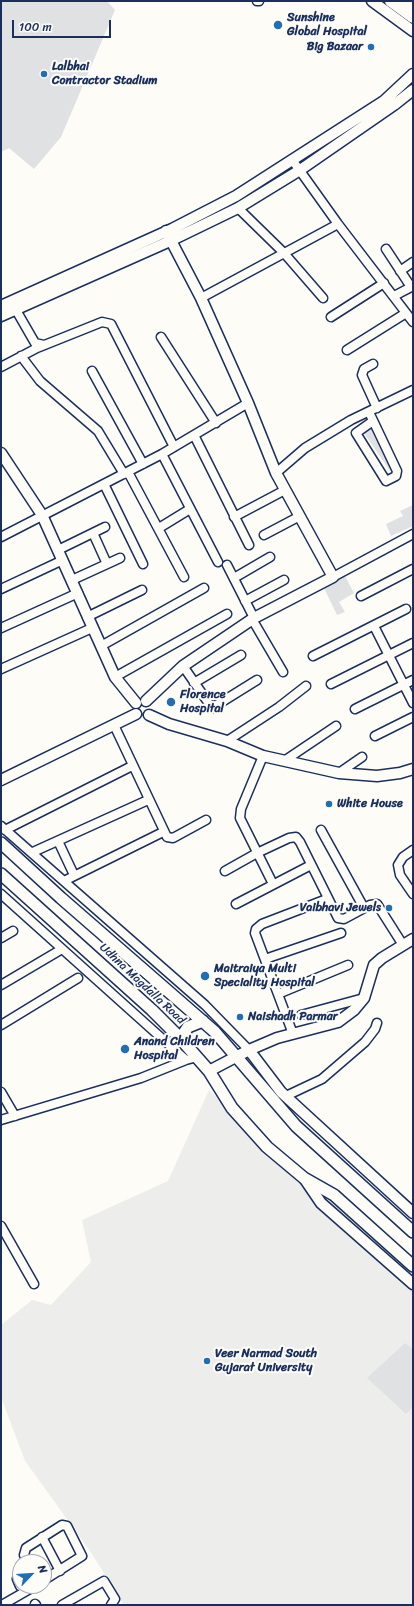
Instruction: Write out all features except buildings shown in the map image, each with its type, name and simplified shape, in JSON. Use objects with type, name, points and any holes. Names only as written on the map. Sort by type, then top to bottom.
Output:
[{"type":"main road","points":[[391,1],[413,16]]},
{"type":"main road","points":[[405,1],[413,6]]},
{"type":"main road","name":"Udhna Magdalla Road","points":[[1,843],[61,898],[215,1032],[296,1126],[413,1232]]},
{"type":"main road","name":"Udhna Magdalla Road","points":[[1,874],[152,1010],[180,1039],[192,1058],[209,1071],[232,1108],[246,1126],[267,1147],[304,1178],[334,1195],[413,1266]]},
{"type":"main road","points":[[180,1039],[188,1027],[203,1021]]},
{"type":"street","points":[[372,1],[413,31]]},
{"type":"street","points":[[1,316],[168,236],[293,161],[384,101],[413,74]]},
{"type":"street","points":[[1,306],[238,208],[300,170],[394,105],[413,90]]},
{"type":"street","points":[[293,161],[338,224],[413,322]]},
{"type":"street","points":[[238,208],[284,253],[323,298]]},
{"type":"street","points":[[201,298],[338,224]]},
{"type":"street","points":[[168,236],[201,298],[248,403],[276,473],[333,577]]},
{"type":"street","points":[[386,249],[412,286],[394,296]]},
{"type":"street","points":[[400,271],[413,262]]},
{"type":"street","points":[[332,317],[384,283]]},
{"type":"street","points":[[16,310],[35,343],[44,345]]},
{"type":"street","points":[[347,350],[406,313]]},
{"type":"street","points":[[1,367],[44,345],[102,322],[111,324],[174,447]]},
{"type":"street","points":[[161,337],[216,423]]},
{"type":"street","points":[[21,356],[40,380],[98,431],[126,473],[159,528],[184,577]]},
{"type":"street","points":[[373,364],[364,369],[362,375],[377,408]]},
{"type":"street","points":[[92,371],[143,464]]},
{"type":"street","points":[[276,473],[305,448],[369,412],[413,390]]},
{"type":"street","points":[[1,537],[162,454],[248,403]]},
{"type":"street","points":[[369,412],[397,474],[386,481],[356,433],[373,422]]},
{"type":"street","points":[[194,435],[249,545]]},
{"type":"street","points":[[1,453],[42,515],[115,677],[136,703]]},
{"type":"street","points":[[162,454],[218,562]]},
{"type":"street","points":[[104,484],[144,564]]},
{"type":"street","points":[[234,516],[285,490]]},
{"type":"street","points":[[159,528],[190,509]]},
{"type":"street","points":[[264,535],[300,516]]},
{"type":"street","points":[[58,550],[105,527]]},
{"type":"street","points":[[93,533],[107,564]]},
{"type":"street","points":[[146,701],[183,666],[253,619],[413,534]]},
{"type":"street","points":[[234,578],[270,557]]},
{"type":"street","points":[[72,580],[120,558]]},
{"type":"street","points":[[1,589],[63,560]]},
{"type":"street","points":[[227,565],[246,601],[253,619],[283,672]]},
{"type":"street","points":[[361,596],[413,569]]},
{"type":"street","points":[[246,601],[284,580]]},
{"type":"street","points":[[101,646],[204,588]]},
{"type":"street","points":[[87,617],[142,590]]},
{"type":"street","points":[[1,628],[78,593]]},
{"type":"street","points":[[313,656],[406,609]]},
{"type":"street","points":[[115,677],[227,614]]},
{"type":"street","points":[[374,626],[413,703]]},
{"type":"street","points":[[1,670],[92,628]]},
{"type":"street","points":[[331,684],[413,643]]},
{"type":"street","points":[[194,683],[241,655]]},
{"type":"street","points":[[183,666],[212,708],[257,680]]},
{"type":"street","points":[[355,709],[413,680]]},
{"type":"street","points":[[227,741],[279,707],[306,686]]},
{"type":"street","points":[[136,714],[134,709],[136,703],[140,700],[146,701],[151,707],[149,715]]},
{"type":"street","points":[[1,780],[136,714],[144,717],[149,715],[169,724],[227,741],[263,756],[339,773],[377,776],[400,773],[413,769]]},
{"type":"street","points":[[375,736],[413,717]]},
{"type":"street","points":[[114,725],[163,832],[167,837],[173,838],[206,820]]},
{"type":"street","points":[[284,761],[336,726]]},
{"type":"street","points":[[263,756],[240,814],[241,823],[273,884]]},
{"type":"street","points":[[339,773],[362,757]]},
{"type":"street","points":[[132,766],[3,828],[33,852],[64,881],[205,1004],[249,1050],[286,1096],[413,1212]]},
{"type":"street","points":[[33,852],[148,800]]},
{"type":"street","points":[[321,830],[364,908]]},
{"type":"street","points":[[64,881],[163,832]]},
{"type":"street","points":[[225,871],[288,838],[296,837],[334,914],[340,920],[374,904],[379,907],[403,945]]},
{"type":"street","points":[[58,841],[74,876]]},
{"type":"street","points":[[413,850],[403,857],[398,865],[400,875],[413,894]]},
{"type":"street","points":[[236,904],[311,865]]},
{"type":"street","points":[[1,894],[62,949],[192,1058],[141,1078],[1,1120]]},
{"type":"street","points":[[293,1034],[255,933],[259,926],[327,900]]},
{"type":"street","points":[[1,938],[12,931]]},
{"type":"street","points":[[265,958],[341,933]]},
{"type":"street","points":[[209,1071],[249,1050],[293,1034],[338,1022],[354,1010],[364,998],[374,965],[382,958],[413,939]]},
{"type":"street","points":[[1,984],[62,949]]},
{"type":"street","points":[[278,994],[348,965]]},
{"type":"street","points":[[1,1026],[78,978]]},
{"type":"street","points":[[301,1015],[364,998]]},
{"type":"street","points":[[286,1096],[322,1079],[365,1042],[375,1029],[377,1022]]},
{"type":"street","points":[[1,1092],[15,1116]]},
{"type":"street","points":[[304,1178],[321,1203],[413,1284]]},
{"type":"street","points":[[1,1226],[34,1284]]},
{"type":"street","points":[[24,1554],[26,1548],[42,1537],[65,1525],[82,1554],[81,1559],[52,1576]]},
{"type":"street","points":[[42,1537],[60,1571]]},
{"type":"street","points":[[62,1605],[76,1602],[104,1581],[115,1599],[111,1605]]},
{"type":"street","points":[[2,1605],[14,1594]]},
{"type":"shaded area","name":"Lalbhai Contractor Stadium","points":[[1,1],[107,1],[115,10],[61,137],[34,169],[9,148],[1,152]]},
{"type":"shaded area","points":[[374,427],[398,468],[390,471],[364,433]]},
{"type":"shaded area","points":[[413,505],[413,526],[391,536],[386,524],[403,516],[400,511]]},
{"type":"shaded area","points":[[345,576],[354,593],[339,602],[345,612],[337,615],[324,588]]},
{"type":"shaded area","name":"Veer Narmad South Gujarat University","points":[[209,1090],[413,1277],[413,1605],[124,1605],[90,1551],[25,1461],[1,1397],[1,1325],[32,1300],[51,1305],[91,1262],[82,1220],[168,1181]]},
{"type":"shaded area","points":[[405,1343],[413,1349],[413,1407],[406,1414],[367,1378]]},
{"type":"place","name":"Sunshine Global Hospital","points":[[278,25]]},
{"type":"place","name":"Big Bazaar","points":[[371,47]]},
{"type":"place","name":"Lalbhai Contractor Stadium","points":[[44,74]]},
{"type":"place","name":"Florence Hospital","points":[[171,702]]},
{"type":"place","name":"White House","points":[[329,804]]},
{"type":"place","name":"Vaibhavi Jewels","points":[[389,908]]},
{"type":"place","name":"Maitraiya Multi Speciality Hospital","points":[[205,976]]},
{"type":"place","name":"Naishadh Parmar","points":[[240,1017]]},
{"type":"place","name":"Anand Children Hospital","points":[[125,1049]]},
{"type":"place","name":"Veer Narmad South Gujarat University","points":[[207,1361]]}]
